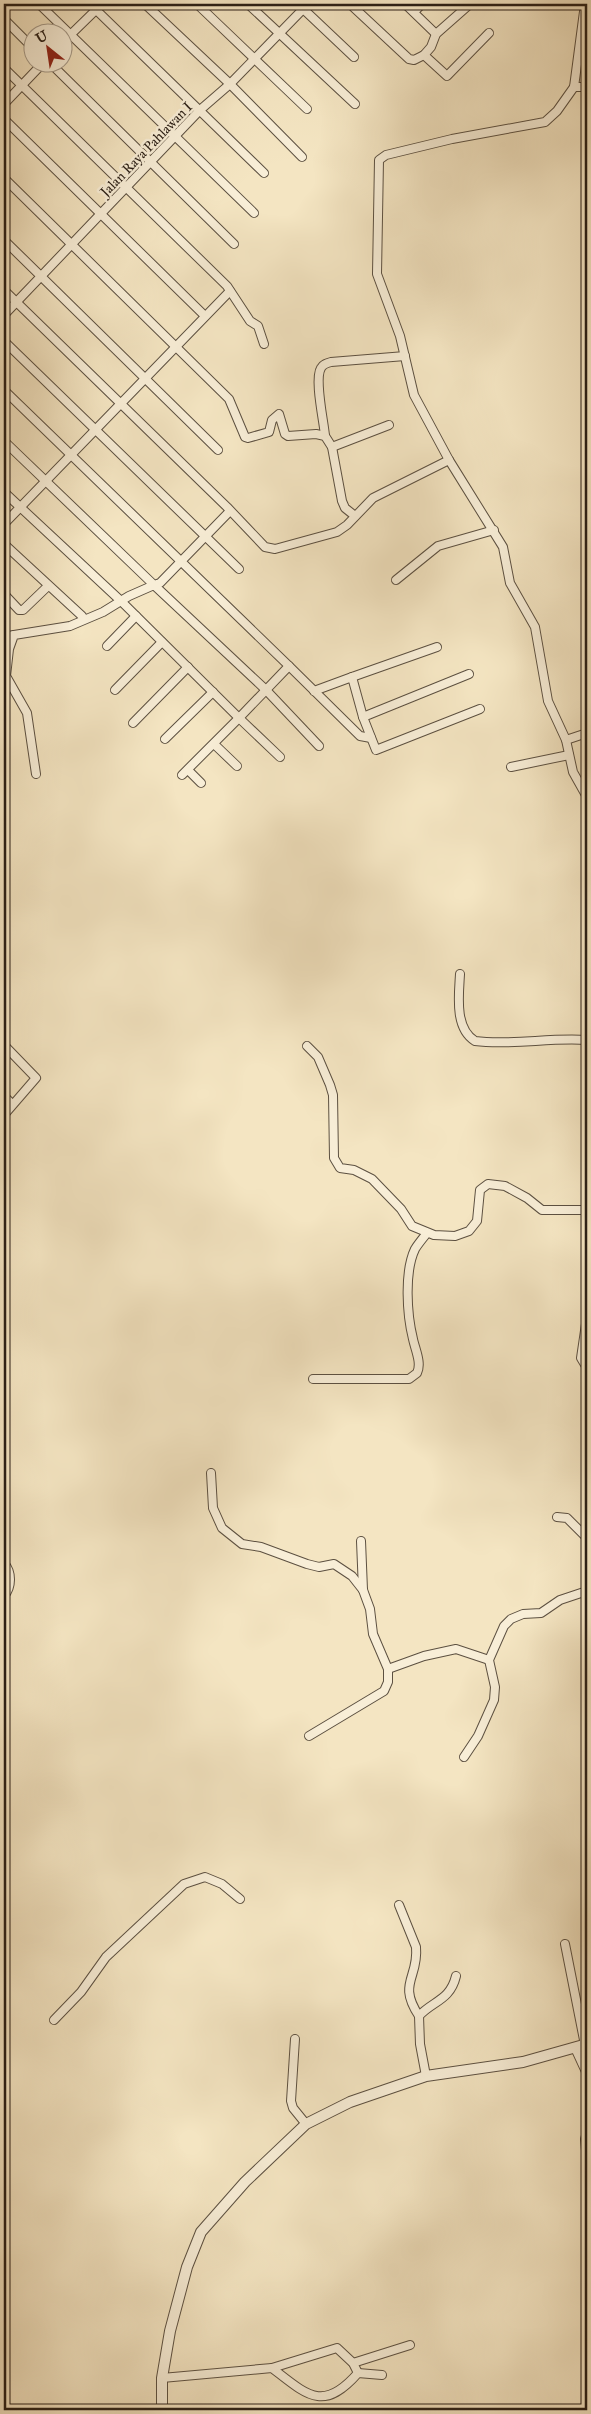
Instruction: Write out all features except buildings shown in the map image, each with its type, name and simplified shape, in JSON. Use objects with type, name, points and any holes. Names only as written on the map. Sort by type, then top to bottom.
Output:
[{"type":"street","points":[[39,4],[58,22]]},
{"type":"street","points":[[145,4],[230,84],[302,157]]},
{"type":"street","points":[[197,4],[307,109]]},
{"type":"street","points":[[248,4],[355,104]]},
{"type":"street","points":[[350,4],[409,58],[414,60],[424,54],[430,47],[436,34],[470,4]]},
{"type":"street","points":[[405,4],[436,34]]},
{"type":"street","points":[[414,12],[422,4]]},
{"type":"street","points":[[585,4],[574,87],[558,111],[538,125],[452,139],[386,154],[379,160],[377,274],[400,336],[418,404],[449,460],[505,550],[510,583],[535,627],[548,701],[566,740],[575,777],[587,797]]},
{"type":"street","points":[[303,5],[354,57]]},
{"type":"street","name":"Jalan Raya Pahlawan I","points":[[4,315],[200,110],[230,84],[303,5]]},
{"type":"street","points":[[72,34],[96,6],[264,173]]},
{"type":"street","points":[[4,19],[22,36]]},
{"type":"street","points":[[424,54],[444,74],[448,75],[489,34]]},
{"type":"street","points":[[72,36],[254,213]]},
{"type":"street","points":[[4,68],[230,291],[250,320],[258,326],[264,344]]},
{"type":"street","points":[[4,104],[35,72]]},
{"type":"street","points":[[59,72],[234,244]]},
{"type":"street","points":[[574,87],[587,87]]},
{"type":"street","points":[[4,119],[206,316]]},
{"type":"street","points":[[4,178],[229,399],[246,438],[269,432],[272,420],[280,414],[285,434],[288,436],[316,434],[325,436]]},
{"type":"street","points":[[4,240],[218,450]]},
{"type":"street","points":[[4,290],[265,547],[275,549],[337,532],[373,498],[449,460]]},
{"type":"street","points":[[4,524],[230,291]]},
{"type":"street","points":[[4,341],[239,569]]},
{"type":"street","points":[[355,516],[342,501],[332,447],[325,436],[319,386],[320,371],[322,366],[331,362],[404,356]]},
{"type":"street","points":[[4,390],[360,736],[371,738]]},
{"type":"street","points":[[332,447],[389,425]]},
{"type":"street","points":[[4,441],[266,690],[320,746]]},
{"type":"street","points":[[4,492],[122,602],[280,757]]},
{"type":"street","points":[[4,637],[70,626],[122,602],[129,596],[160,583],[230,512]]},
{"type":"street","points":[[396,580],[438,546],[494,530]]},
{"type":"street","points":[[4,544],[82,616]]},
{"type":"street","points":[[4,594],[19,610],[23,610],[48,586]]},
{"type":"street","points":[[107,646],[136,616]]},
{"type":"street","points":[[14,635],[9,649],[6,676],[27,713],[36,774]]},
{"type":"street","points":[[115,690],[162,642]]},
{"type":"street","points":[[314,691],[436,648]]},
{"type":"street","points":[[201,782],[185,773],[289,666]]},
{"type":"street","points":[[133,723],[188,668]]},
{"type":"street","points":[[364,716],[469,674]]},
{"type":"street","points":[[352,677],[376,750],[480,709]]},
{"type":"street","points":[[165,740],[213,692]]},
{"type":"street","points":[[566,740],[587,733]]},
{"type":"street","points":[[214,744],[237,766]]},
{"type":"street","points":[[511,767],[569,755]]},
{"type":"street","points":[[460,974],[460,1012],[465,1029],[470,1038],[475,1041],[500,1042],[567,1038],[587,1040]]},
{"type":"street","points":[[4,1018],[4,1036]]},
{"type":"street","points":[[4,1045],[36,1078],[4,1115]]},
{"type":"street","points":[[307,1046],[318,1057],[333,1095],[334,1158],[337,1165],[340,1168],[354,1170],[372,1179],[401,1208],[412,1226],[427,1233],[456,1236],[469,1231],[477,1221],[480,1190],[488,1184],[505,1186],[527,1198],[542,1210],[587,1210]]},
{"type":"street","points":[[4,1096],[12,1104]]},
{"type":"street","points":[[313,1379],[409,1379],[417,1373],[419,1364],[412,1336],[408,1304],[410,1267],[415,1249],[427,1233]]},
{"type":"street","points":[[587,1317],[581,1358],[587,1368]]},
{"type":"street","points":[[211,1474],[213,1508],[222,1528],[242,1544],[261,1547],[307,1564],[318,1566],[334,1564],[352,1576],[362,1590],[370,1609],[373,1634],[388,1669],[388,1682],[384,1690],[308,1736]]},
{"type":"street","points":[[557,1517],[567,1518],[587,1538]]},
{"type":"street","points":[[362,1541],[362,1590]]},
{"type":"street","points":[[4,1563],[8,1570],[10,1585],[4,1596]]},
{"type":"street","points":[[464,1757],[478,1736],[494,1700],[496,1687],[489,1660],[504,1626],[511,1619],[523,1614],[541,1613],[560,1600],[587,1591]]},
{"type":"street","points":[[388,1669],[424,1656],[456,1649],[489,1660]]},
{"type":"street","points":[[54,2020],[80,1992],[106,1957],[184,1884],[205,1877],[222,1884],[240,1899]]},
{"type":"street","points":[[398,1906],[416,1947],[417,1954],[408,1988],[412,2005],[419,2016],[420,2044],[425,2072]]},
{"type":"street","points":[[565,1944],[587,2074]]},
{"type":"street","points":[[419,2016],[440,2001],[455,1983],[456,1976]]},
{"type":"street","points":[[295,2039],[291,2095],[292,2108],[302,2121]]},
{"type":"street","points":[[162,2410],[162,2378],[170,2331],[188,2267],[201,2232],[302,2121],[425,2072],[523,2062],[582,2046]]},
{"type":"street","points":[[587,2132],[585,2139],[587,2162]]},
{"type":"street","points":[[353,2363],[410,2345]]},
{"type":"street","points":[[162,2378],[272,2368],[315,2356],[334,2348],[341,2350],[353,2363],[358,2373]]},
{"type":"street","points":[[272,2368],[303,2391],[324,2397],[340,2392],[358,2373]]},
{"type":"street","points":[[358,2373],[382,2375]]}]
